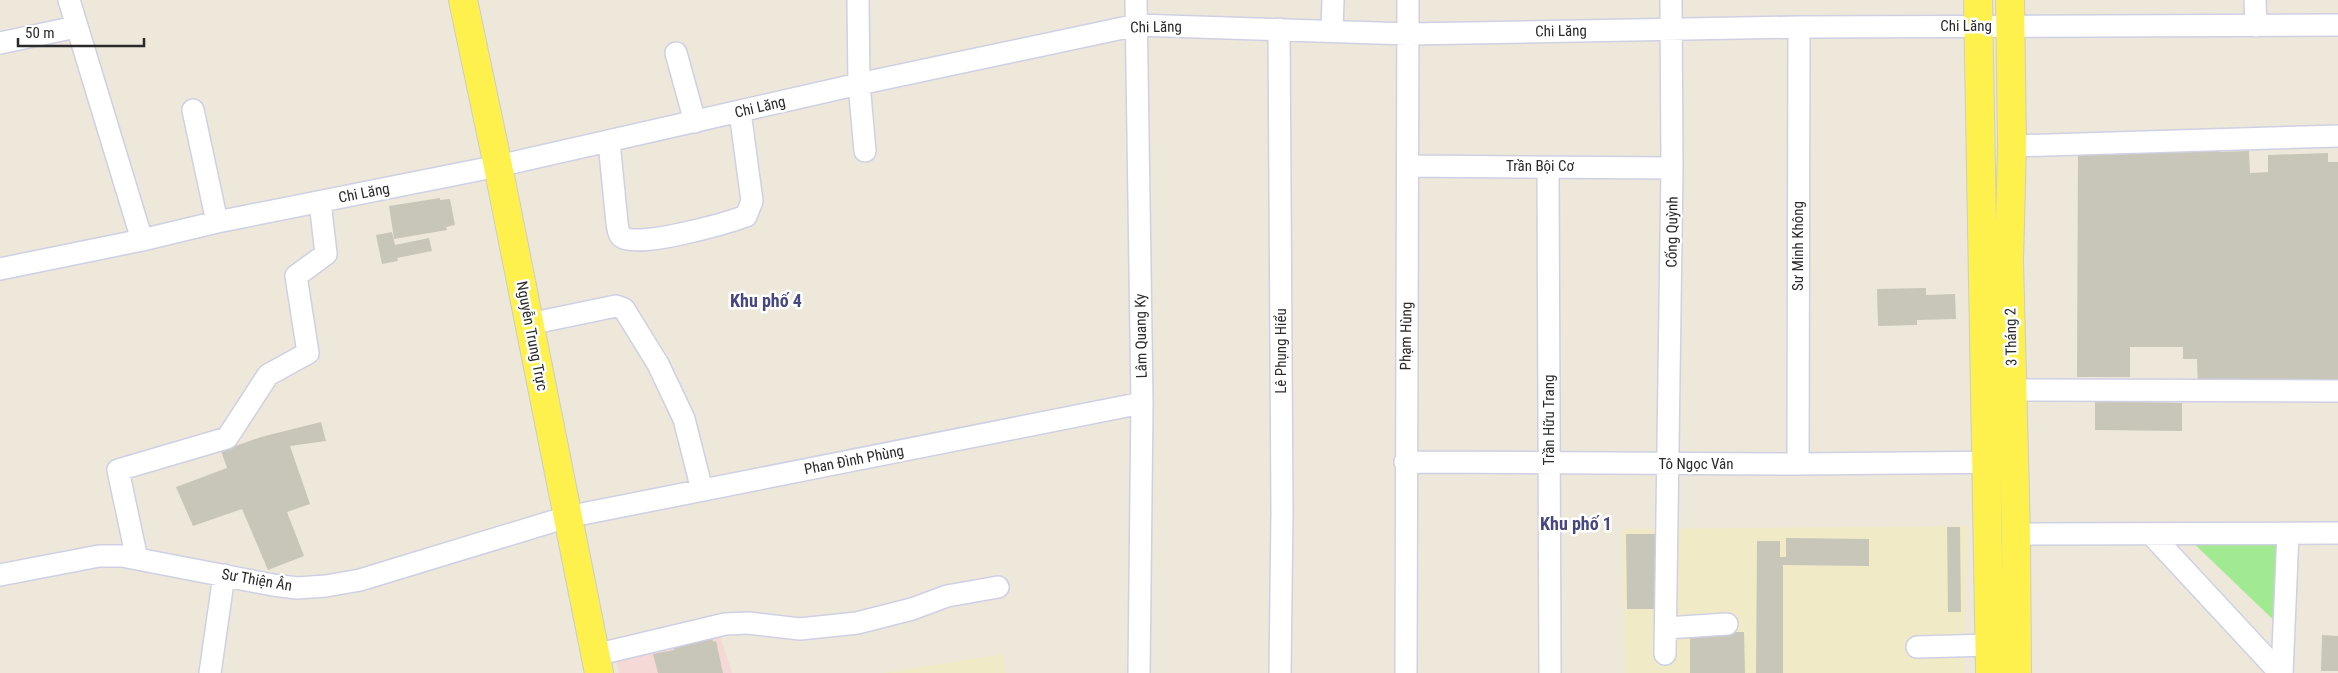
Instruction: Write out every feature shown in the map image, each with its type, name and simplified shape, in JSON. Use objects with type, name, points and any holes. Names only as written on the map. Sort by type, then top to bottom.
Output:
[{"type":"main road","name":"Nguyễn Trung Trực","points":[[463,0],[597,664]]},
{"type":"main road","name":"3 Tháng 2","points":[[1978,13],[2000,462],[1990,673]]},
{"type":"main road","name":"3 Tháng 2","points":[[2010,13],[2012,146],[2009,261],[2012,390],[2000,462],[2016,534],[2017,673]]},
{"type":"street","points":[[69,0],[142,240]]},
{"type":"street","points":[[858,0],[859,84],[865,151]]},
{"type":"street","name":"Lâm Quang Ky","points":[[1136,0],[1142,403],[1139,673]]},
{"type":"street","points":[[1332,30],[1333,0]]},
{"type":"street","name":"Phạm Hùng","points":[[1406,673],[1405,462],[1408,0]]},
{"type":"street","name":"Cống Quỳnh","points":[[1666,654],[1672,168],[1671,0]]},
{"type":"street","points":[[2255,0],[2256,26]]},
{"type":"street","name":"Chi Lăng","points":[[0,269],[142,240],[217,222],[498,166],[859,84],[1137,25],[1409,34],[1799,27],[1978,13],[2010,13],[2256,26],[2338,25]]},
{"type":"street","points":[[0,43],[76,27]]},
{"type":"street","name":"Sư Minh Không","points":[[1798,464],[1799,27]]},
{"type":"street","name":"Lê Phụng Hiểu","points":[[1279,29],[1282,502],[1280,673]]},
{"type":"street","points":[[676,52],[695,122]]},
{"type":"street","points":[[193,110],[217,222]]},
{"type":"street","points":[[609,142],[617,223],[619,235],[623,239],[654,238],[719,226],[746,216],[752,201],[740,112]]},
{"type":"street","points":[[2012,146],[2338,136]]},
{"type":"street","name":"Trần Bội Cơ","points":[[1408,166],[1672,168]]},
{"type":"street","name":"Trần Hữu Trang","points":[[1548,166],[1550,673]]},
{"type":"street","points":[[137,559],[118,470],[227,438],[268,375],[308,353],[296,276],[326,254],[320,202]]},
{"type":"street","points":[[529,324],[616,306],[624,309],[658,364],[684,419],[702,490]]},
{"type":"street","points":[[2012,390],[2338,391]]},
{"type":"street","name":"Phan Đình Phùng","points":[[567,517],[1142,403]]},
{"type":"street","name":"Tô Ngọc Vân","points":[[1405,462],[1798,464],[2000,462]]},
{"type":"street","name":"Sư Thiện Ân","points":[[0,576],[99,556],[137,559],[273,585],[297,588],[326,586],[372,576],[567,517]]},
{"type":"street","points":[[2016,534],[2338,533]]},
{"type":"street","points":[[2151,534],[2281,673]]},
{"type":"street","points":[[2281,673],[2288,534]]},
{"type":"street","points":[[210,673],[224,575]]},
{"type":"street","points":[[597,664],[725,624],[748,622],[800,629],[857,623],[912,609],[947,596],[998,586]]},
{"type":"street","points":[[1666,628],[1727,624]]},
{"type":"street","points":[[1917,647],[1990,644]]},
{"type":"shaded area","points":[[1968,526],[1964,673],[1625,673],[1622,529]]},
{"type":"shaded area","points":[[718,629],[732,673],[619,673],[615,654]]},
{"type":"shaded area","points":[[1003,654],[1006,673],[883,673]]},
{"type":"green space","points":[[2184,534],[2282,536],[2286,632]]},
{"type":"building","points":[[2220,146],[2220,152],[2249,151],[2250,173],[2268,172],[2268,155],[2328,153],[2328,162],[2338,162],[2338,387],[2198,391],[2197,359],[2183,359],[2183,347],[2130,347],[2130,377],[2077,377],[2078,149]]},
{"type":"building","points":[[440,198],[440,200],[450,199],[455,225],[446,227],[447,230],[394,239],[389,206]]},
{"type":"building","points":[[392,232],[395,245],[429,238],[432,251],[397,258],[398,261],[382,264],[376,235]]},
{"type":"building","points":[[1926,288],[1926,295],[1955,294],[1956,319],[1917,320],[1917,325],[1878,326],[1877,289]]},
{"type":"building","points":[[2095,401],[2182,403],[2182,431],[2095,430]]},
{"type":"building","points":[[321,422],[326,441],[290,446],[310,504],[287,512],[304,556],[268,570],[242,509],[193,526],[176,487],[227,468],[221,451],[261,437]]},
{"type":"building","points":[[1947,527],[1960,527],[1961,612],[1948,612]]},
{"type":"building","points":[[1626,534],[1661,534],[1661,609],[1627,609]]},
{"type":"building","points":[[1786,538],[1869,539],[1869,566],[1783,565],[1783,673],[1756,673],[1757,541],[1780,541],[1780,557],[1786,557]]},
{"type":"building","points":[[1690,632],[1744,632],[1745,673],[1690,673]]},
{"type":"building","points":[[2322,635],[2338,636],[2338,671],[2321,671]]},
{"type":"building","points":[[712,637],[713,642],[716,641],[723,673],[658,673],[653,654],[674,650],[673,645]]},
{"type":"district","name":"Khu phố 4","points":[[766,300]]},
{"type":"district","name":"Khu phố 1","points":[[1576,523]]}]
